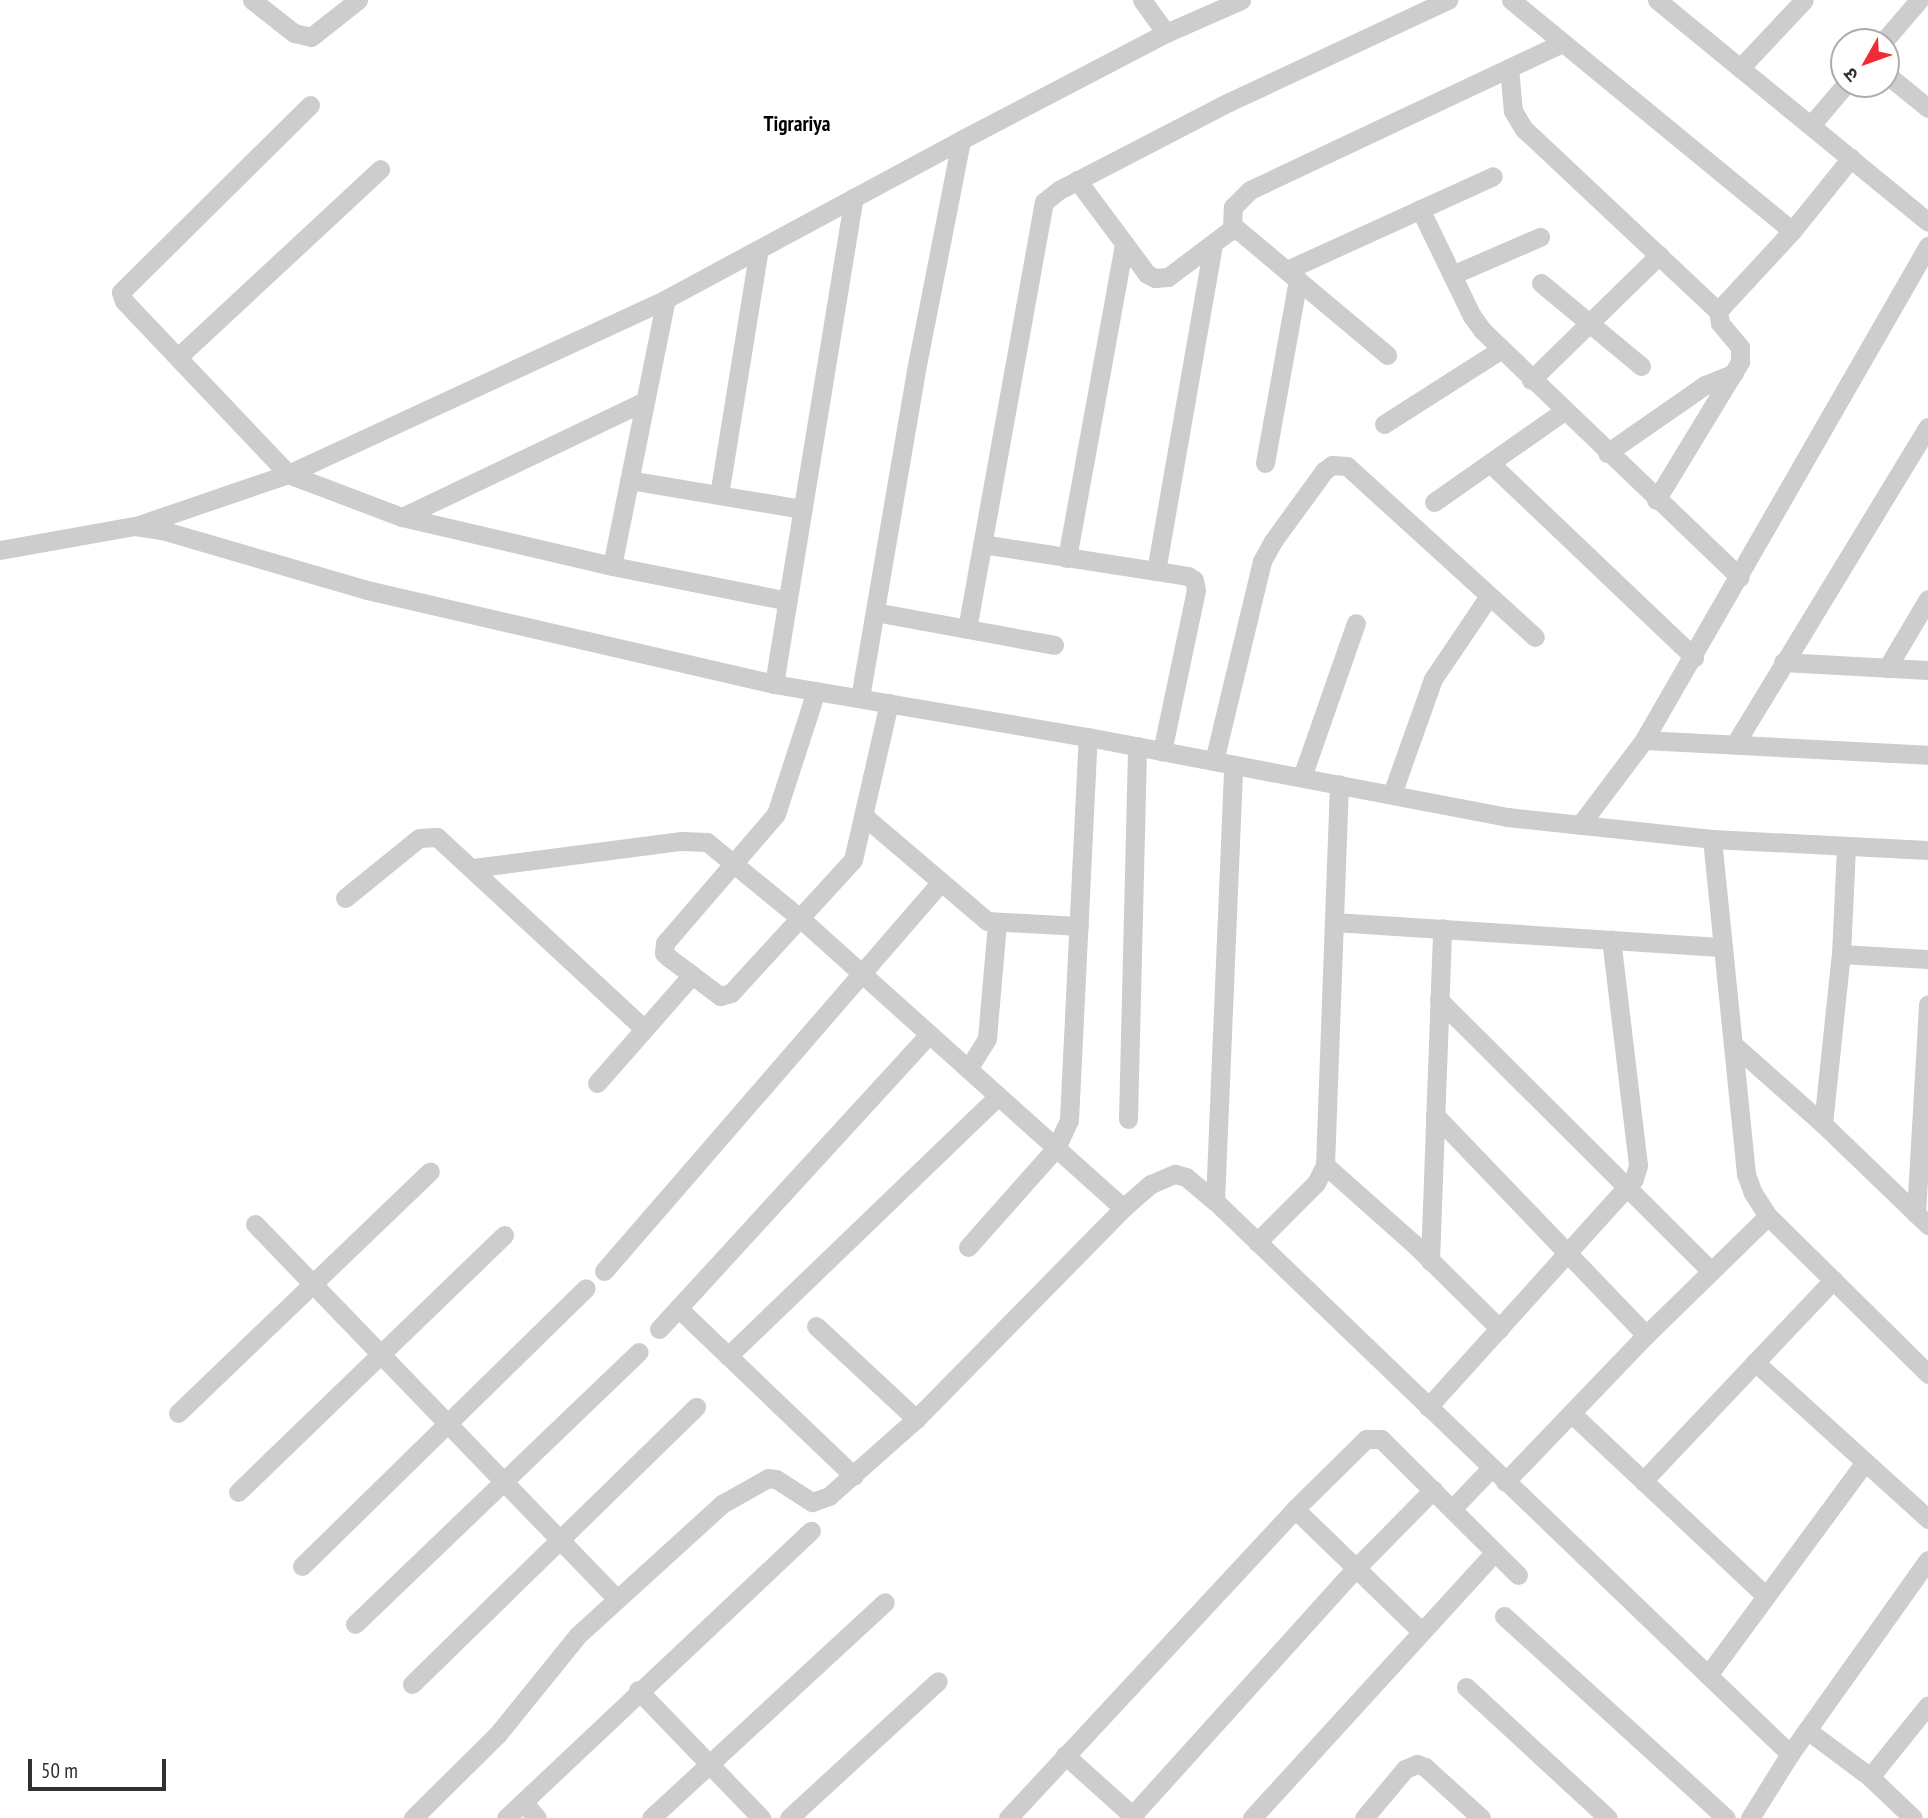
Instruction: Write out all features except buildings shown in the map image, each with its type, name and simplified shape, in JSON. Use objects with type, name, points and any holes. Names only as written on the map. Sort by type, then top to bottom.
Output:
[{"type":"street","points":[[252,0],[294,33],[311,37],[358,0]]},
{"type":"street","points":[[1142,0],[1166,33]]},
{"type":"street","points":[[0,550],[135,526],[288,474],[666,299],[1166,33],[1241,0]]},
{"type":"street","points":[[967,629],[1041,210],[1049,196],[1228,102],[1448,0]]},
{"type":"street","points":[[1511,0],[1792,231]]},
{"type":"street","points":[[1659,0],[1928,222]]},
{"type":"street","points":[[1740,68],[1804,0]]},
{"type":"street","points":[[1895,28],[1919,0]]},
{"type":"street","points":[[1232,230],[1233,206],[1250,190],[1563,43]]},
{"type":"street","points":[[1508,68],[1516,120],[1718,311],[1720,323],[1740,347],[1742,355],[1734,373],[1656,500]]},
{"type":"street","points":[[1900,85],[1928,107]]},
{"type":"street","points":[[1811,125],[1834,98]]},
{"type":"street","points":[[310,105],[122,288],[124,301],[288,474],[402,517],[611,566],[788,601]]},
{"type":"street","points":[[860,698],[916,370],[961,140]]},
{"type":"street","points":[[1718,311],[1792,231],[1851,159]]},
{"type":"street","points":[[178,357],[380,169]]},
{"type":"street","points":[[1293,275],[1420,209],[1493,176]]},
{"type":"street","points":[[1077,180],[1147,274],[1162,278],[1232,230],[1241,231],[1387,355]]},
{"type":"street","points":[[775,684],[854,198]]},
{"type":"street","points":[[1420,209],[1472,316],[1500,350],[1740,577]]},
{"type":"street","points":[[1452,275],[1540,237]]},
{"type":"street","points":[[1067,558],[1124,243]]},
{"type":"street","points":[[1156,571],[1213,244]]},
{"type":"street","points":[[1580,825],[1644,740],[1695,657],[1928,246]]},
{"type":"street","points":[[719,495],[759,249]]},
{"type":"street","points":[[1531,380],[1659,255]]},
{"type":"street","points":[[1265,463],[1293,275]]},
{"type":"street","points":[[1541,283],[1641,366]]},
{"type":"street","points":[[611,566],[666,299]]},
{"type":"street","points":[[1384,424],[1500,350]]},
{"type":"street","points":[[1607,453],[1705,385],[1734,373]]},
{"type":"street","points":[[402,517],[645,401]]},
{"type":"street","points":[[1434,502],[1564,411]]},
{"type":"street","points":[[1734,744],[1928,427]]},
{"type":"street","points":[[1490,463],[1695,657]]},
{"type":"street","points":[[1215,1201],[1224,763],[1262,561],[1273,541],[1324,471],[1332,465],[1348,466],[1535,637]]},
{"type":"street","points":[[629,480],[803,509]]},
{"type":"street","points":[[135,526],[165,531],[367,590],[775,684],[1088,737],[1507,817],[1712,839],[1928,850]]},
{"type":"street","points":[[982,544],[1188,576],[1197,584],[1162,751]]},
{"type":"street","points":[[1392,794],[1441,663],[1489,596]]},
{"type":"street","points":[[1887,668],[1928,599]]},
{"type":"street","points":[[875,612],[1054,645]]},
{"type":"street","points":[[1302,777],[1356,623]]},
{"type":"street","points":[[1783,662],[1928,670]]},
{"type":"street","points":[[816,691],[776,814],[736,864],[665,943],[664,953],[720,996],[731,993],[853,860],[889,703]]},
{"type":"street","points":[[968,1247],[1056,1148],[1069,1120],[1088,737]]},
{"type":"street","points":[[1644,740],[1928,755]]},
{"type":"street","points":[[1128,1119],[1137,746]]},
{"type":"street","points":[[1257,1242],[1316,1183],[1325,1165],[1339,784]]},
{"type":"street","points":[[865,817],[978,916],[997,924],[1079,926]]},
{"type":"street","points":[[345,898],[419,838],[428,835],[444,841],[644,1029]]},
{"type":"street","points":[[1712,839],[1746,1174],[1753,1193],[1768,1216],[1928,1374]]},
{"type":"street","points":[[473,868],[697,840],[714,846],[801,919],[1123,1208]]},
{"type":"street","points":[[1823,1124],[1841,954],[1846,847]]},
{"type":"street","points":[[604,1271],[940,883]]},
{"type":"street","points":[[1334,922],[1723,947]]},
{"type":"street","points":[[968,1069],[987,1038],[997,924]]},
{"type":"street","points":[[1430,1261],[1441,928]]},
{"type":"street","points":[[1428,1407],[1628,1189],[1638,1165],[1611,940]]},
{"type":"street","points":[[1841,954],[1928,959]]},
{"type":"street","points":[[597,1083],[692,975]]},
{"type":"street","points":[[1439,1000],[1711,1271]]},
{"type":"street","points":[[1922,1220],[1928,1004]]},
{"type":"street","points":[[659,1329],[929,1034]]},
{"type":"street","points":[[1734,1045],[1823,1124],[1922,1220]]},
{"type":"street","points":[[728,1356],[998,1096]]},
{"type":"street","points":[[1435,1115],[1646,1335]]},
{"type":"street","points":[[1325,1165],[1500,1329]]},
{"type":"street","points":[[178,1413],[430,1171]]},
{"type":"street","points":[[412,1818],[498,1735],[578,1635],[722,1504],[760,1480],[776,1479],[812,1502],[830,1496],[916,1419],[1123,1208],[1151,1184],[1175,1174],[1186,1177],[1215,1201],[1790,1754]]},
{"type":"street","points":[[1452,1509],[1498,1475],[1571,1413],[1646,1335],[1768,1216]]},
{"type":"street","points":[[255,1224],[616,1598]]},
{"type":"street","points":[[238,1492],[504,1235]]},
{"type":"street","points":[[1643,1481],[1833,1280]]},
{"type":"street","points":[[302,1566],[586,1288]]},
{"type":"street","points":[[678,1308],[854,1476]]},
{"type":"street","points":[[816,1326],[916,1419]]},
{"type":"street","points":[[355,1624],[639,1352]]},
{"type":"street","points":[[1755,1363],[1928,1519]]},
{"type":"street","points":[[412,1684],[696,1407]]},
{"type":"street","points":[[1571,1413],[1766,1596]]},
{"type":"street","points":[[1007,1818],[1295,1509],[1361,1443],[1372,1437],[1381,1439],[1518,1575]]},
{"type":"street","points":[[1707,1675],[1865,1462]]},
{"type":"street","points":[[1065,1755],[1132,1817],[1356,1568],[1433,1490]]},
{"type":"street","points":[[1295,1509],[1420,1630]]},
{"type":"street","points":[[506,1818],[638,1690],[811,1531]]},
{"type":"street","points":[[1252,1818],[1420,1630],[1495,1552]]},
{"type":"street","points":[[1750,1818],[1790,1754],[1928,1560]]},
{"type":"street","points":[[651,1818],[885,1602]]},
{"type":"street","points":[[1504,1616],[1726,1818]]},
{"type":"street","points":[[789,1818],[938,1681]]},
{"type":"street","points":[[1466,1687],[1608,1818]]},
{"type":"street","points":[[638,1690],[761,1818]]},
{"type":"street","points":[[1870,1777],[1928,1705]]},
{"type":"street","points":[[1807,1731],[1870,1777],[1913,1818]]},
{"type":"street","points":[[1364,1818],[1405,1769],[1417,1764],[1425,1768],[1481,1818]]},
{"type":"street","points":[[523,1802],[537,1818]]},
{"type":"district","name":"Tigrariya","points":[[797,124]]}]
